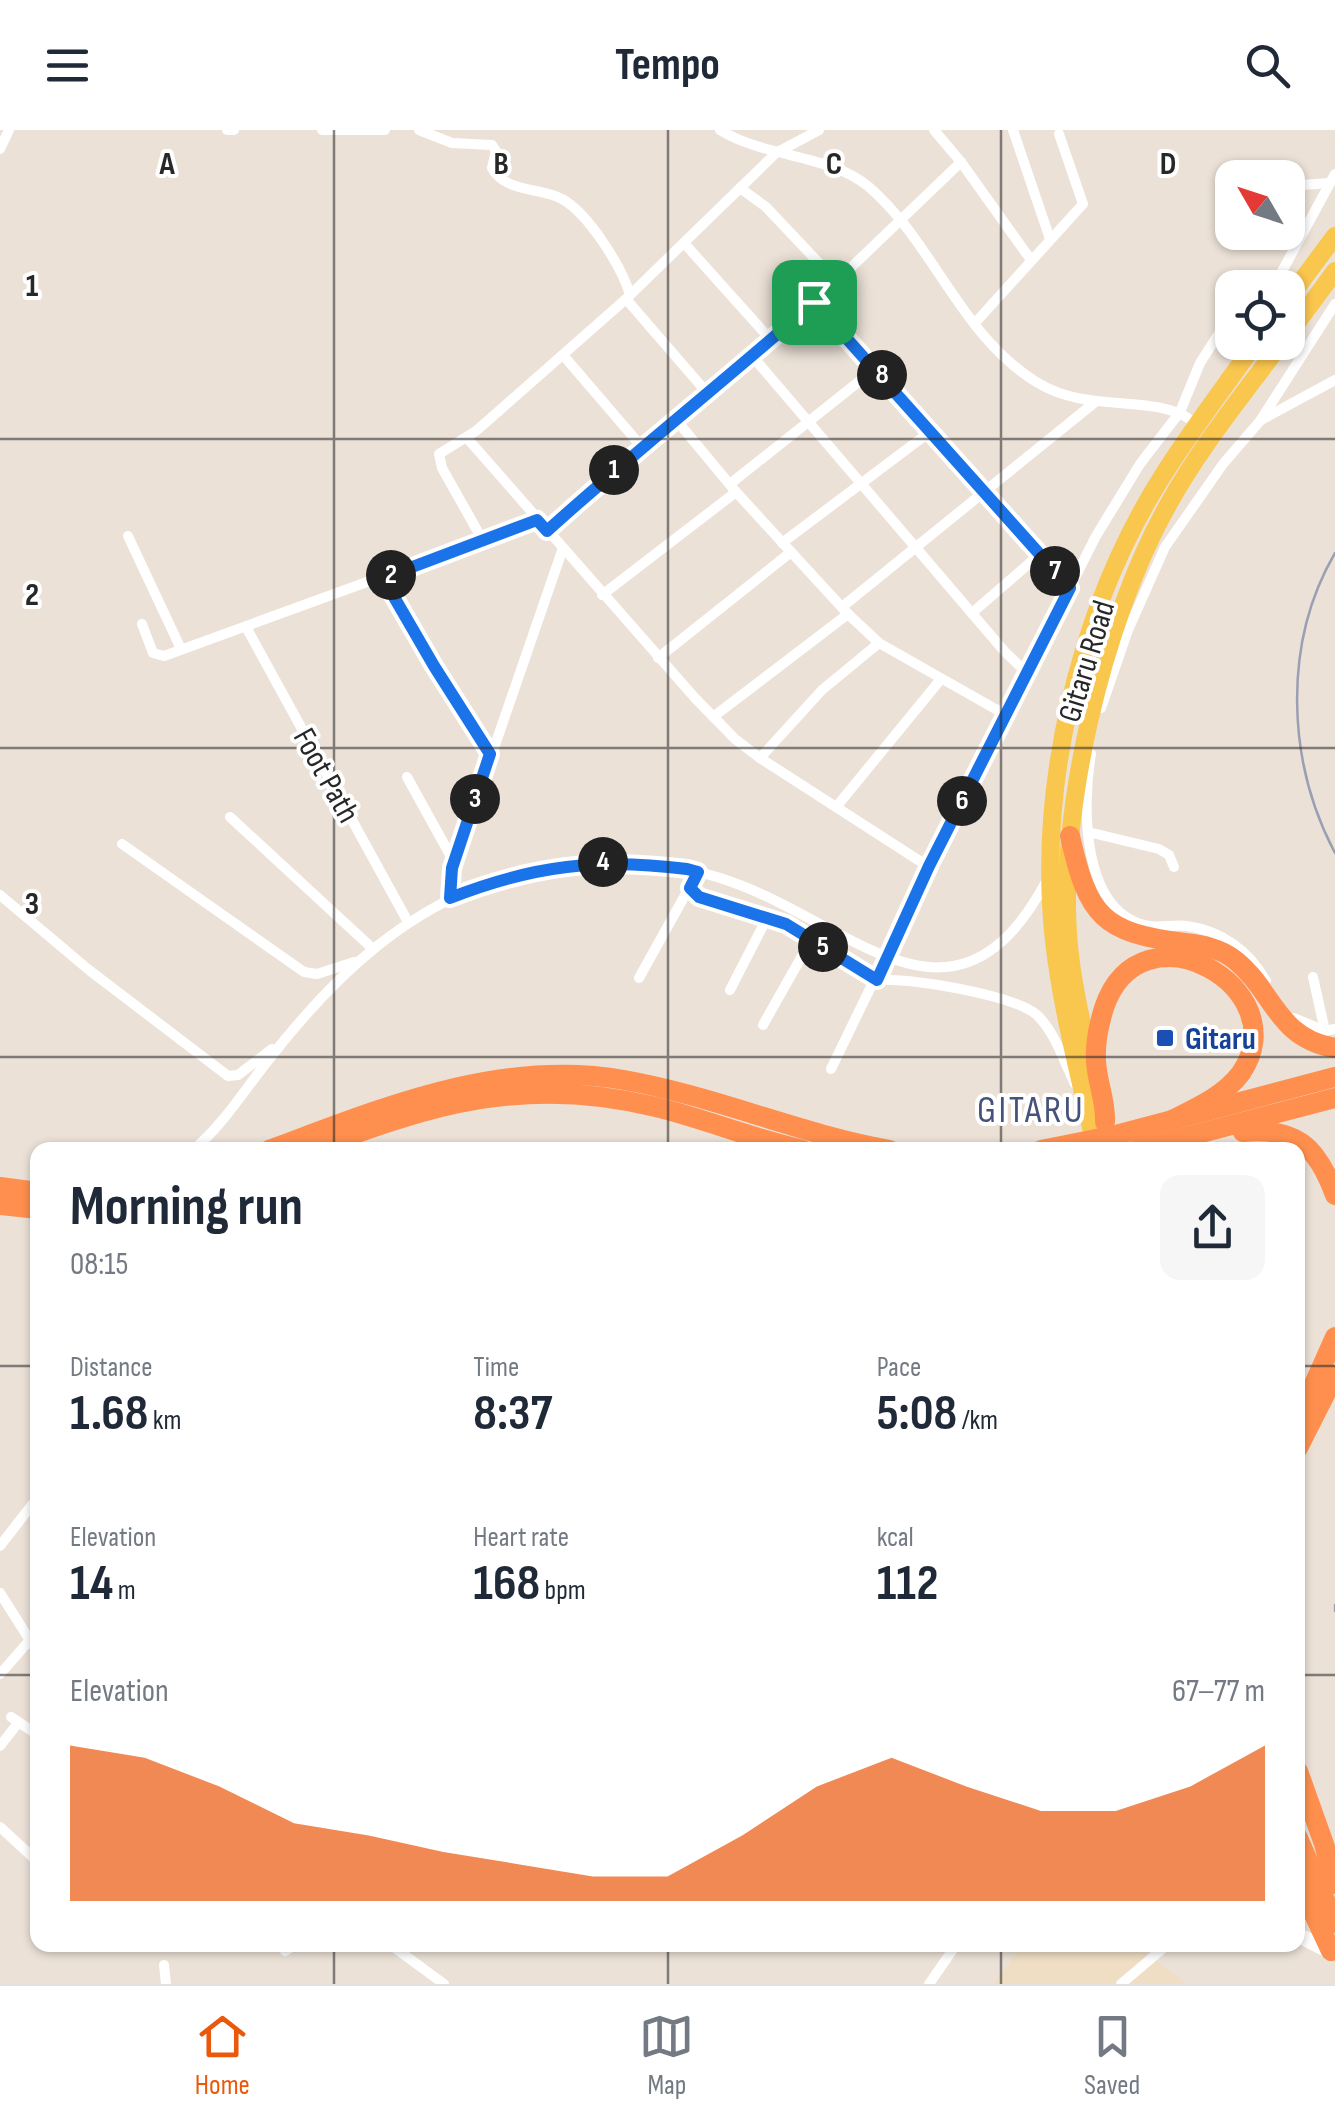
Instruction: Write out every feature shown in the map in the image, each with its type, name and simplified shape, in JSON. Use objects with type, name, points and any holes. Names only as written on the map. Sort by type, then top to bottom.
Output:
[{"type":"highway","points":[[1079,834],[1085,892],[1113,924],[1136,936],[1207,946],[1227,954],[1249,973],[1291,1029],[1320,1046],[1332,1036]]},
{"type":"highway","points":[[1150,1142],[1172,1130],[1230,1085],[1242,1072],[1251,1044],[1249,1017],[1231,982],[1207,966],[1181,957],[1154,958],[1134,969],[1105,1005],[1096,1061],[1112,1135],[1172,1130],[1258,1130],[1280,1131],[1299,1142]]},
{"type":"highway","points":[[292,1142],[444,1088],[509,1078],[562,1076],[622,1080],[853,1142]]},
{"type":"highway","points":[[1172,1130],[1335,1077]]},
{"type":"highway","points":[[332,1142],[442,1105],[485,1096],[540,1093],[654,1106],[777,1142]]},
{"type":"highway","points":[[1172,1130],[1335,1098]]},
{"type":"highway","points":[[1305,1145],[1318,1159],[1335,1195]]},
{"type":"highway","points":[[0,1187],[30,1191]]},
{"type":"highway","points":[[0,1205],[30,1208]]},
{"type":"highway","points":[[1305,1404],[1335,1337]]},
{"type":"highway","points":[[1305,1434],[1335,1375]]},
{"type":"highway","points":[[1305,1791],[1335,1884]]},
{"type":"highway","points":[[1324,1844],[1335,1863]]},
{"type":"highway","points":[[1305,1854],[1335,1923]]},
{"type":"highway","points":[[1305,1897],[1333,1955]]},
{"type":"main road","points":[[1305,276],[1335,236]]},
{"type":"main road","points":[[1305,312],[1335,271]]},
{"type":"main road","name":"Gitaru Road","points":[[1087,1142],[1086,1104],[1066,1020],[1054,938],[1052,827],[1061,751],[1083,655],[1113,575],[1160,481],[1244,360]]},
{"type":"main road","name":"Gitaru Road","points":[[1112,1135],[1070,956],[1094,706],[1124,604],[1166,508],[1269,360]]},
{"type":"street","points":[[0,149],[9,130]]},
{"type":"street","points":[[322,130],[385,130]]},
{"type":"street","points":[[419,130],[452,143],[492,145],[496,152],[492,168],[496,177],[566,201],[612,256],[628,297],[709,394]]},
{"type":"street","points":[[720,130],[750,146],[850,174],[878,195],[975,323],[1034,380],[1061,395],[1094,403],[1180,412],[1192,420]]},
{"type":"street","points":[[482,540],[439,454],[467,438],[563,355],[776,154],[819,130]]},
{"type":"street","points":[[934,130],[1030,260]]},
{"type":"street","points":[[1013,130],[1050,239]]},
{"type":"street","points":[[975,323],[1084,202],[1059,134]]},
{"type":"street","points":[[547,531],[641,446],[678,420],[814,302],[961,162]]},
{"type":"street","points":[[1305,183],[1332,179]]},
{"type":"street","points":[[1283,270],[1332,179]]},
{"type":"street","points":[[740,188],[766,207],[836,281]]},
{"type":"street","points":[[684,243],[771,340]]},
{"type":"street","points":[[814,302],[1070,588]]},
{"type":"street","points":[[1174,867],[1168,855],[1159,849],[1079,834],[1098,719],[1133,618],[1173,534],[1222,464],[1260,421],[1335,305]]},
{"type":"street","points":[[831,1069],[1107,516],[1180,412],[1200,363],[1215,340]]},
{"type":"street","points":[[563,355],[641,446]]},
{"type":"street","points":[[752,357],[1027,672]]},
{"type":"street","points":[[602,595],[876,368]]},
{"type":"street","points":[[1260,421],[1335,380]]},
{"type":"street","points":[[713,717],[1094,403]]},
{"type":"street","points":[[678,420],[733,488],[879,643],[1006,716]]},
{"type":"street","points":[[658,658],[862,482],[931,430]]},
{"type":"street","points":[[467,438],[713,717],[760,758],[929,866]]},
{"type":"street","points":[[1225,442],[1243,440]]},
{"type":"street","points":[[142,624],[153,653],[164,656],[537,520]]},
{"type":"street","points":[[128,536],[181,649]]},
{"type":"street","points":[[450,898],[454,863],[563,548]]},
{"type":"street","points":[[972,613],[1040,554]]},
{"type":"street","points":[[383,578],[490,754]]},
{"type":"street","name":"Foot Path","points":[[246,627],[408,922]]},
{"type":"street","points":[[760,758],[822,690],[879,643]]},
{"type":"street","points":[[837,806],[941,679]]},
{"type":"street","points":[[407,777],[454,863]]},
{"type":"street","points":[[230,817],[372,948]]},
{"type":"street","points":[[122,844],[304,972],[317,974],[356,962]]},
{"type":"street","points":[[200,1142],[234,1106],[319,997],[372,948],[450,898],[514,875],[558,866],[626,863],[698,872],[773,898],[845,940],[886,957],[929,968],[975,960],[1005,940],[1019,925],[1051,872]]},
{"type":"street","points":[[639,978],[698,872]]},
{"type":"street","points":[[690,888],[699,897],[794,928],[877,980],[894,978],[984,995],[1026,1008],[1039,1017],[1053,1038],[1086,1104]]},
{"type":"street","points":[[0,895],[89,970],[228,1076],[238,1075],[283,1041]]},
{"type":"street","points":[[730,990],[767,918]]},
{"type":"street","points":[[763,1025],[810,940]]},
{"type":"street","points":[[1313,977],[1332,1036]]},
{"type":"street","points":[[0,1546],[30,1507]]},
{"type":"street","points":[[0,1593],[30,1640],[0,1674]]},
{"type":"street","points":[[0,1746],[15,1720],[30,1730]]},
{"type":"street","points":[[0,1827],[30,1855]]},
{"type":"street","points":[[1305,1938],[1333,1955]]},
{"type":"street","points":[[401,1952],[444,1984]]},
{"type":"street","points":[[929,1984],[951,1952]]},
{"type":"street","points":[[1121,1984],[1159,1952]]},
{"type":"street","points":[[164,1965],[166,1984]]},
{"type":"shaded area","points":[[1017,1952],[1144,1952],[1187,1984],[994,1984]]},
{"type":"railway","points":[[1335,553],[1306,625],[1297,703],[1307,781],[1335,853]]},
{"type":"railway","points":[[1335,1605],[1335,1611]]},
{"type":"place","name":"Gitaru","points":[[1165,1038]]},
{"type":"district","name":"GITARU","points":[[1031,1109]]},
{"type":"route","points":[[814,302],[1070,588],[929,866],[877,980],[786,924],[699,897],[690,888],[698,872],[687,869],[602,862],[558,866],[514,875],[450,898],[452,868],[490,754],[383,578],[537,520],[547,531],[641,446],[678,420],[814,302]]}]
